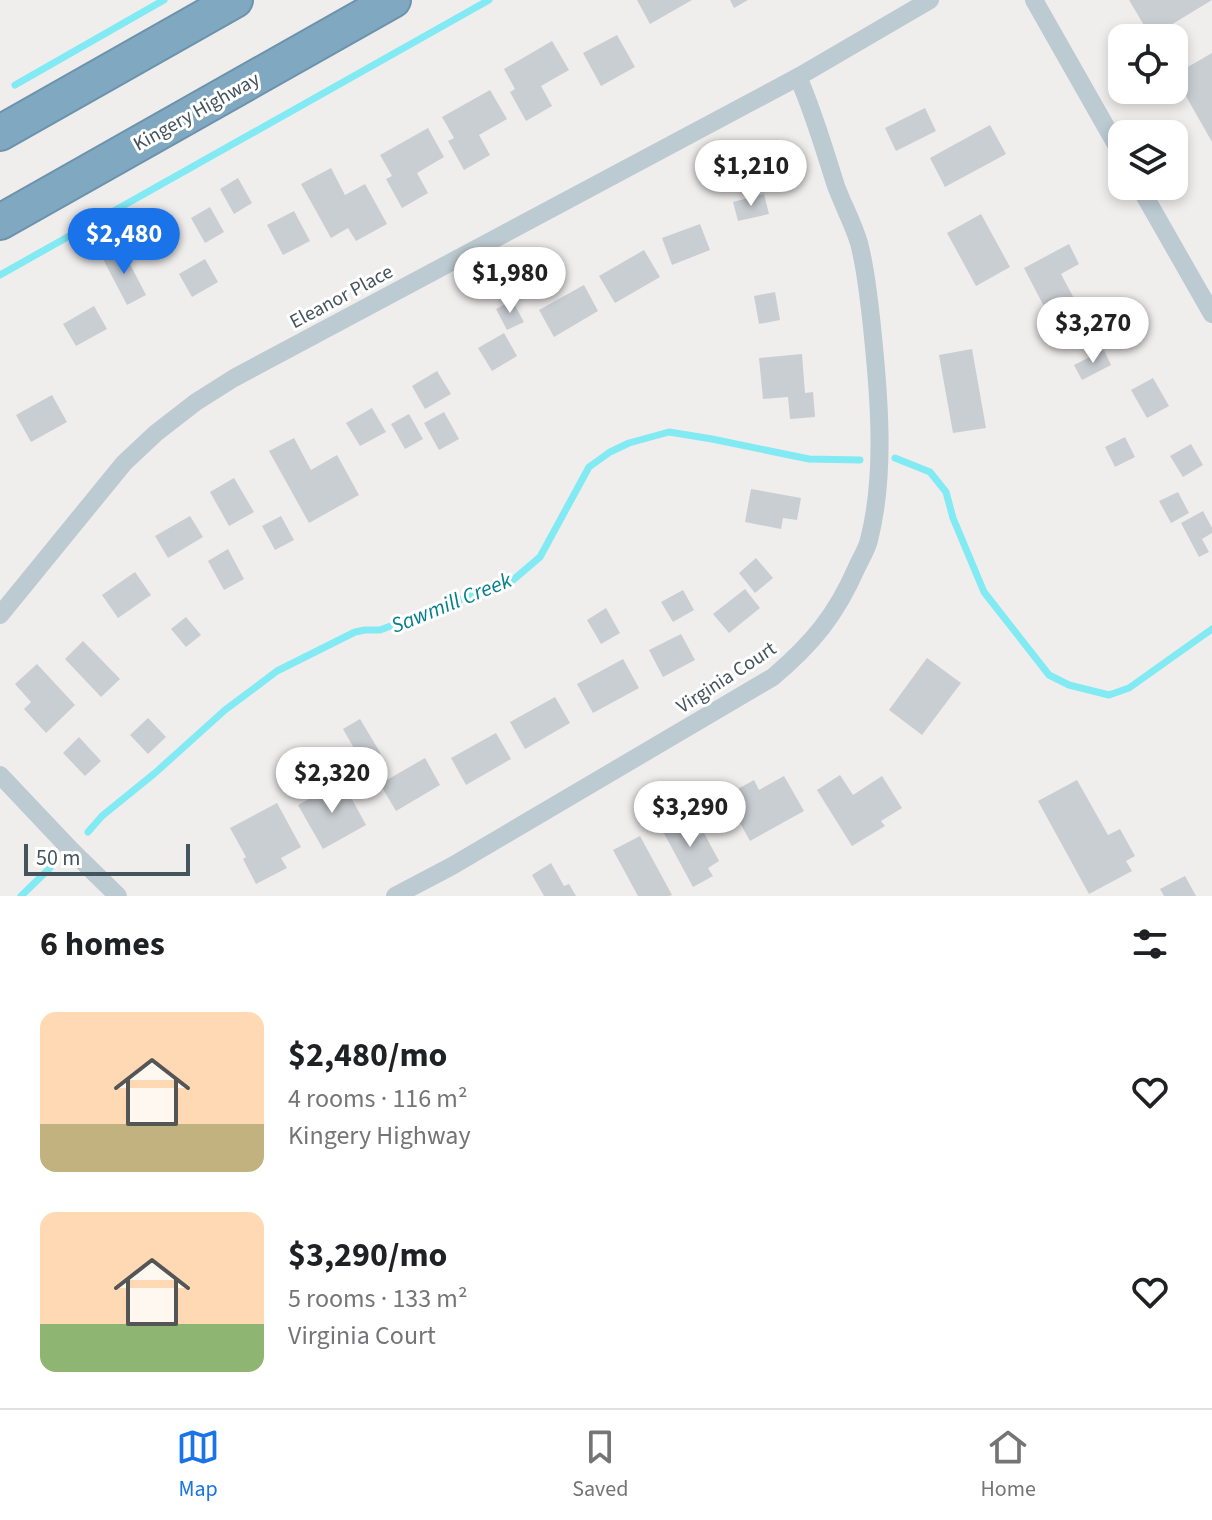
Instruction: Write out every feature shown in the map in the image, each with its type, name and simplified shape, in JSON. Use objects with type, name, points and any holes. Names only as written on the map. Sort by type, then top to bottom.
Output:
[{"type":"highway","points":[[0,133],[235,0]]},
{"type":"highway","name":"Kingery Highway","points":[[0,222],[393,0]]},
{"type":"street","name":"Eleanor Place","points":[[0,615],[124,463],[196,402],[234,378],[798,77],[930,0]]},
{"type":"street","points":[[1034,0],[1108,130]]},
{"type":"street","name":"Virginia Court","points":[[395,896],[452,866],[773,677],[817,635],[847,591],[869,541],[876,496],[879,422],[875,358],[859,243],[837,188],[811,105],[798,77]]},
{"type":"street","points":[[1147,200],[1212,314]]},
{"type":"street","points":[[0,775],[118,896]]},
{"type":"building","points":[[637,0],[692,0],[650,24]]},
{"type":"building","points":[[730,0],[748,0],[734,8]]},
{"type":"building","points":[[1129,0],[1212,0],[1172,24],[1143,24]]},
{"type":"building","points":[[617,35],[635,67],[601,86],[583,53]]},
{"type":"building","points":[[552,41],[569,70],[541,86],[552,106],[526,121],[510,92],[515,89],[504,69]]},
{"type":"building","points":[[1212,53],[1212,142],[1188,100],[1188,67]]},
{"type":"building","points":[[490,90],[507,119],[479,135],[490,155],[464,170],[448,141],[454,138],[442,117]]},
{"type":"building","points":[[925,108],[936,131],[896,151],[885,128]]},
{"type":"building","points":[[990,125],[1006,154],[945,187],[930,158]]},
{"type":"building","points":[[428,128],[444,157],[417,173],[428,193],[402,208],[386,179],[392,176],[380,155]]},
{"type":"building","points":[[331,168],[345,195],[365,184],[387,224],[356,241],[348,228],[331,238],[301,184]]},
{"type":"building","points":[[238,178],[252,203],[234,214],[220,189]]},
{"type":"building","points":[[764,194],[769,214],[738,221],[733,202]]},
{"type":"building","points":[[210,207],[224,232],[205,243],[191,218]]},
{"type":"building","points":[[294,211],[310,241],[283,255],[267,225]]},
{"type":"building","points":[[981,214],[1010,267],[976,286],[947,233]]},
{"type":"building","points":[[700,224],[710,250],[672,265],[662,238]]},
{"type":"building","points":[[1069,244],[1079,264],[1061,274],[1077,304],[1050,318],[1024,268]]},
{"type":"building","points":[[121,247],[146,295],[127,305],[102,257]]},
{"type":"building","points":[[644,250],[660,277],[615,303],[599,276]]},
{"type":"building","points":[[205,259],[218,282],[192,297],[179,274]]},
{"type":"building","points":[[584,285],[598,311],[554,337],[539,310]]},
{"type":"building","points":[[775,292],[780,320],[759,324],[754,296]]},
{"type":"building","points":[[512,300],[524,322],[507,330],[496,309]]},
{"type":"building","points":[[94,306],[107,329],[76,346],[63,324]]},
{"type":"building","points":[[1114,306],[1124,324],[1086,344],[1076,326]]},
{"type":"building","points":[[504,333],[517,356],[492,371],[478,348]]},
{"type":"building","points":[[972,349],[986,428],[953,433],[939,355]]},
{"type":"building","points":[[1104,350],[1111,365],[1082,380],[1074,365]]},
{"type":"building","points":[[802,354],[805,393],[813,392],[815,417],[790,419],[788,397],[763,399],[759,358]]},
{"type":"building","points":[[437,371],[451,394],[425,409],[412,386]]},
{"type":"building","points":[[1153,378],[1169,406],[1147,418],[1131,390]]},
{"type":"building","points":[[52,395],[67,422],[31,442],[16,415]]},
{"type":"building","points":[[372,408],[386,432],[360,446],[346,423]]},
{"type":"building","points":[[444,412],[459,439],[439,450],[424,423]]},
{"type":"building","points":[[409,414],[423,439],[405,449],[391,424]]},
{"type":"building","points":[[1125,437],[1135,457],[1115,467],[1105,447]]},
{"type":"building","points":[[294,438],[311,470],[337,455],[359,495],[309,523],[269,451]]},
{"type":"building","points":[[1191,444],[1203,465],[1183,477],[1170,456]]},
{"type":"building","points":[[234,478],[254,512],[229,526],[210,492]]},
{"type":"building","points":[[751,489],[801,498],[797,520],[783,518],[781,529],[745,522]]},
{"type":"building","points":[[1178,492],[1189,513],[1171,523],[1159,501]]},
{"type":"building","points":[[1203,511],[1212,533],[1202,539],[1209,552],[1199,557],[1181,523]]},
{"type":"building","points":[[190,516],[203,537],[168,558],[155,536]]},
{"type":"building","points":[[281,516],[294,540],[275,550],[262,526]]},
{"type":"building","points":[[228,549],[244,579],[224,590],[208,561]]},
{"type":"building","points":[[756,558],[773,578],[755,593],[739,573]]},
{"type":"building","points":[[135,572],[151,595],[118,618],[102,595]]},
{"type":"building","points":[[745,589],[760,608],[729,633],[713,614]]},
{"type":"building","points":[[683,590],[694,610],[673,622],[661,602]]},
{"type":"building","points":[[606,608],[620,633],[601,644],[587,620]]},
{"type":"building","points":[[186,617],[201,635],[186,647],[171,629]]},
{"type":"building","points":[[681,634],[695,660],[663,677],[649,650]]},
{"type":"building","points":[[83,641],[120,679],[101,697],[65,659]]},
{"type":"building","points":[[927,658],[961,683],[922,735],[889,710]]},
{"type":"building","points":[[623,659],[639,688],[593,713],[577,684]]},
{"type":"building","points":[[37,664],[75,705],[46,733],[24,709],[31,702],[15,684]]},
{"type":"building","points":[[555,697],[570,723],[525,749],[510,722]]},
{"type":"building","points":[[148,718],[166,737],[148,754],[130,735]]},
{"type":"building","points":[[360,719],[381,754],[363,764],[343,729]]},
{"type":"building","points":[[496,733],[511,759],[466,785],[451,758]]},
{"type":"building","points":[[79,737],[101,761],[85,776],[63,753]]},
{"type":"building","points":[[425,758],[440,785],[396,811],[380,784]]},
{"type":"building","points":[[840,775],[853,795],[882,776],[902,808],[881,821],[885,826],[852,846],[817,790]]},
{"type":"building","points":[[784,776],[804,811],[750,841],[725,796],[754,780],[759,790]]},
{"type":"building","points":[[1077,780],[1108,835],[1120,829],[1135,856],[1126,861],[1132,871],[1089,894],[1038,801]]},
{"type":"building","points":[[342,781],[366,825],[323,849],[298,805]]},
{"type":"building","points":[[277,803],[301,847],[281,858],[287,868],[256,884],[230,828]]},
{"type":"building","points":[[682,812],[696,837],[704,833],[719,861],[708,868],[713,876],[693,887],[659,824]]},
{"type":"building","points":[[640,836],[672,895],[638,896],[613,850]]},
{"type":"building","points":[[551,863],[564,886],[569,884],[576,896],[544,896],[532,875]]},
{"type":"building","points":[[1185,876],[1196,896],[1164,896],[1160,889]]},
{"type":"waterway","points":[[15,85],[164,0]]},
{"type":"waterway","points":[[0,275],[489,0]]},
{"type":"waterway","name":"Sawmill Creek","points":[[88,832],[102,816],[225,710],[277,671],[355,632],[380,630],[513,580],[540,557],[589,467],[610,452],[629,443],[669,432],[809,459],[860,460]]},
{"type":"waterway","name":"Sawmill Creek","points":[[895,458],[930,472],[946,492],[953,518],[984,592],[1049,675],[1069,685],[1109,695],[1129,688],[1212,629]]},
{"type":"waterway","name":"Sawmill Creek","points":[[21,896],[50,868]]}]
